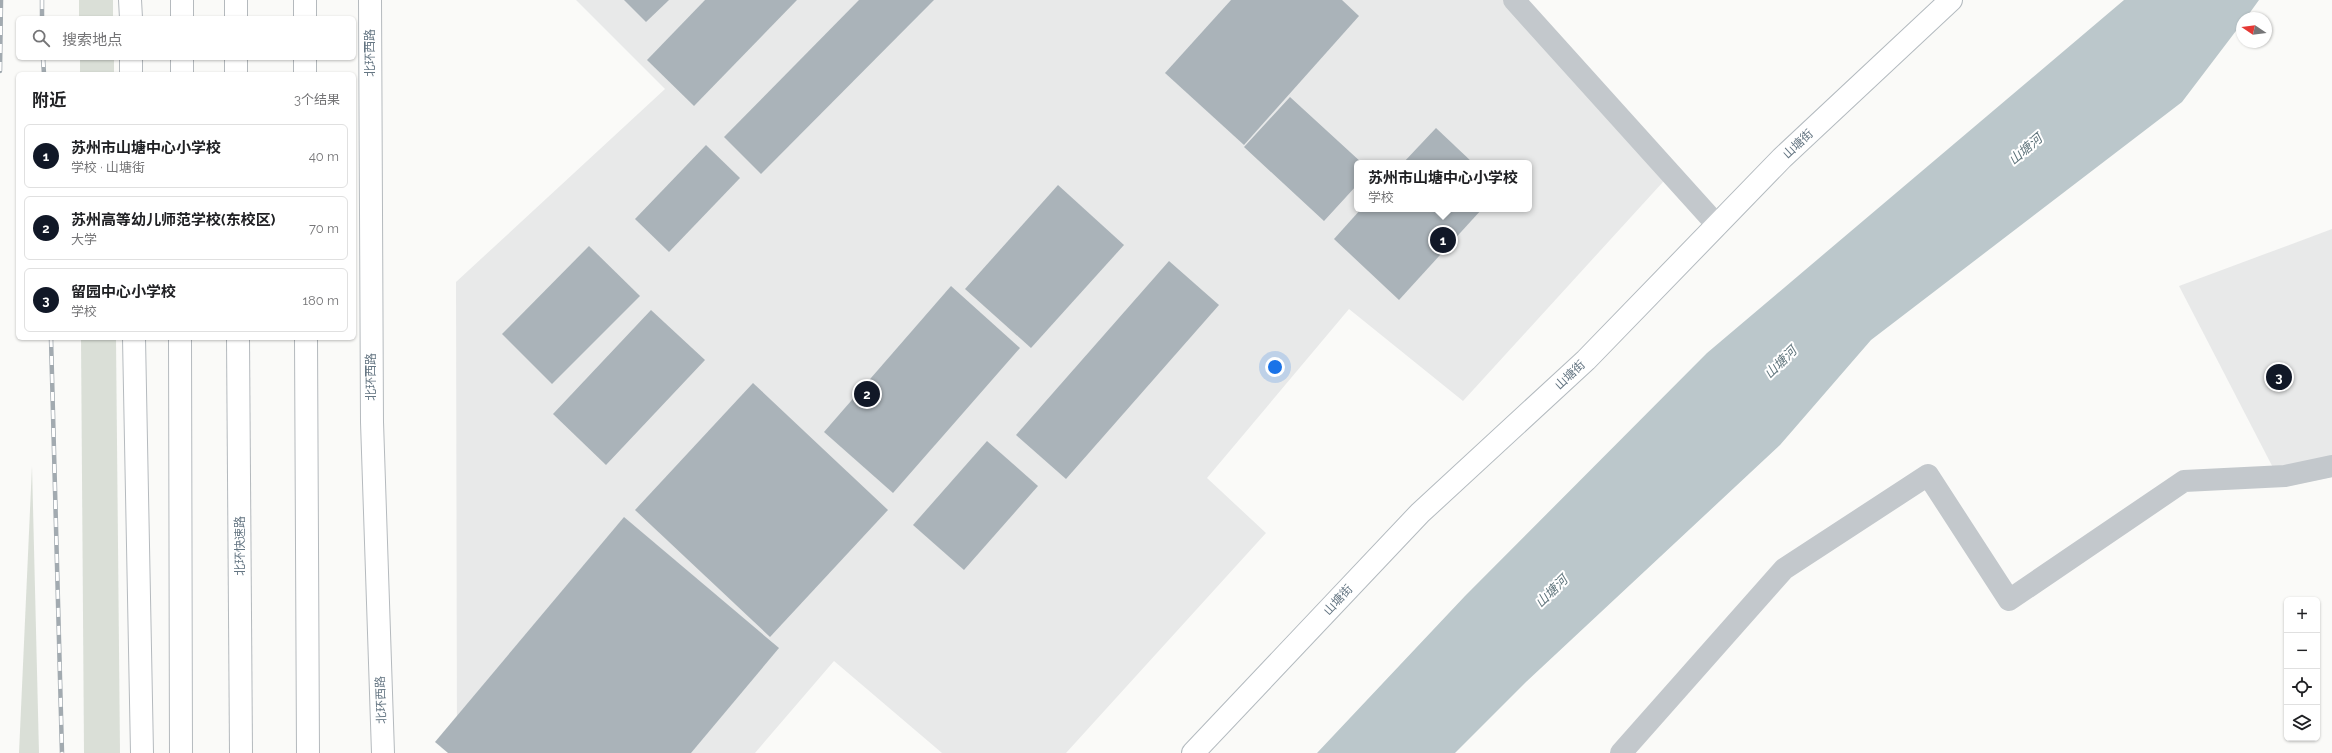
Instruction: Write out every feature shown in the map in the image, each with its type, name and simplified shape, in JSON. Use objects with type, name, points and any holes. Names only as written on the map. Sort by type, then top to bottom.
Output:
[{"type":"main road","points":[[130,0],[131,16]]},
{"type":"main road","points":[[182,0],[182,16]]},
{"type":"main road","points":[[236,0],[236,16]]},
{"type":"main road","points":[[305,0],[305,16]]},
{"type":"main road","name":"北环西路","points":[[370,0],[372,422],[382,753]]},
{"type":"main road","name":"山塘街","points":[[1193,753],[1420,513],[1586,360],[1782,158],[1951,0]]},
{"type":"main road","points":[[131,60],[131,72]]},
{"type":"main road","points":[[182,60],[182,72]]},
{"type":"main road","points":[[236,60],[236,72]]},
{"type":"main road","points":[[305,60],[305,72]]},
{"type":"main road","points":[[134,340],[142,753]]},
{"type":"main road","points":[[180,340],[181,753]]},
{"type":"main road","name":"北环快速路","points":[[238,340],[241,753]]},
{"type":"main road","points":[[306,340],[308,753]]},
{"type":"street","points":[[1514,0],[1717,225]]},
{"type":"street","points":[[1621,753],[1784,569],[1928,475],[2009,600],[2184,480],[2285,476],[2332,466]]},
{"type":"shaded area","points":[[79,0],[113,0],[113,16],[79,16]]},
{"type":"shaded area","points":[[576,0],[1509,0],[1673,171],[1463,401],[1349,309],[1207,478],[1266,533],[1066,753],[942,753],[834,661],[755,753],[457,753],[456,282],[665,89]]},
{"type":"shaded area","points":[[80,60],[114,60],[114,72],[80,72]]},
{"type":"shaded area","points":[[2332,229],[2332,477],[2283,487],[2179,286]]},
{"type":"shaded area","points":[[81,340],[116,340],[120,753],[84,753]]},
{"type":"shaded area","points":[[32,466],[39,753],[19,753]]},
{"type":"water","name":"山塘河","points":[[2124,0],[2259,0],[2250,12],[2236,12],[2236,31],[2182,102],[1871,340],[1780,445],[1526,682],[1455,753],[1317,753],[1465,596],[1707,353]]},
{"type":"building","points":[[624,0],[669,0],[646,22]]},
{"type":"building","points":[[705,0],[797,0],[694,106],[647,60]]},
{"type":"building","points":[[859,0],[934,0],[761,174],[724,137]]},
{"type":"building","points":[[1231,0],[1342,0],[1359,16],[1244,145],[1165,73]]},
{"type":"building","points":[[1290,97],[1359,160],[1354,160],[1354,188],[1324,221],[1244,147]]},
{"type":"building","points":[[1436,128],[1470,160],[1406,160]]},
{"type":"building","points":[[706,145],[740,178],[669,252],[635,219]]},
{"type":"building","points":[[1058,185],[1124,245],[1031,348],[965,289]]},
{"type":"building","points":[[1358,212],[1479,212],[1399,300],[1334,239]]},
{"type":"building","points":[[589,246],[640,296],[552,384],[502,334]]},
{"type":"building","points":[[1169,261],[1219,305],[1066,479],[1016,435]]},
{"type":"building","points":[[951,286],[1020,348],[893,493],[824,432]]},
{"type":"building","points":[[651,310],[705,360],[606,465],[553,414]]},
{"type":"building","points":[[753,383],[888,510],[770,637],[635,510]]},
{"type":"building","points":[[987,441],[1038,486],[964,570],[913,525]]},
{"type":"building","points":[[624,517],[779,648],[691,753],[448,753],[435,742]]},
{"type":"railway","points":[[0,71],[1,0]]},
{"type":"railway","points":[[42,0],[42,16]]},
{"type":"railway","points":[[43,60],[44,72]]},
{"type":"railway","points":[[51,340],[62,753]]},
{"type":"place","name":"苏州市山塘中心小学校","points":[[1443,240]]},
{"type":"place","name":"留园中心小学校","points":[[2279,377]]},
{"type":"place","name":"苏州高等幼儿师范学校(东校区)","points":[[867,394]]}]
